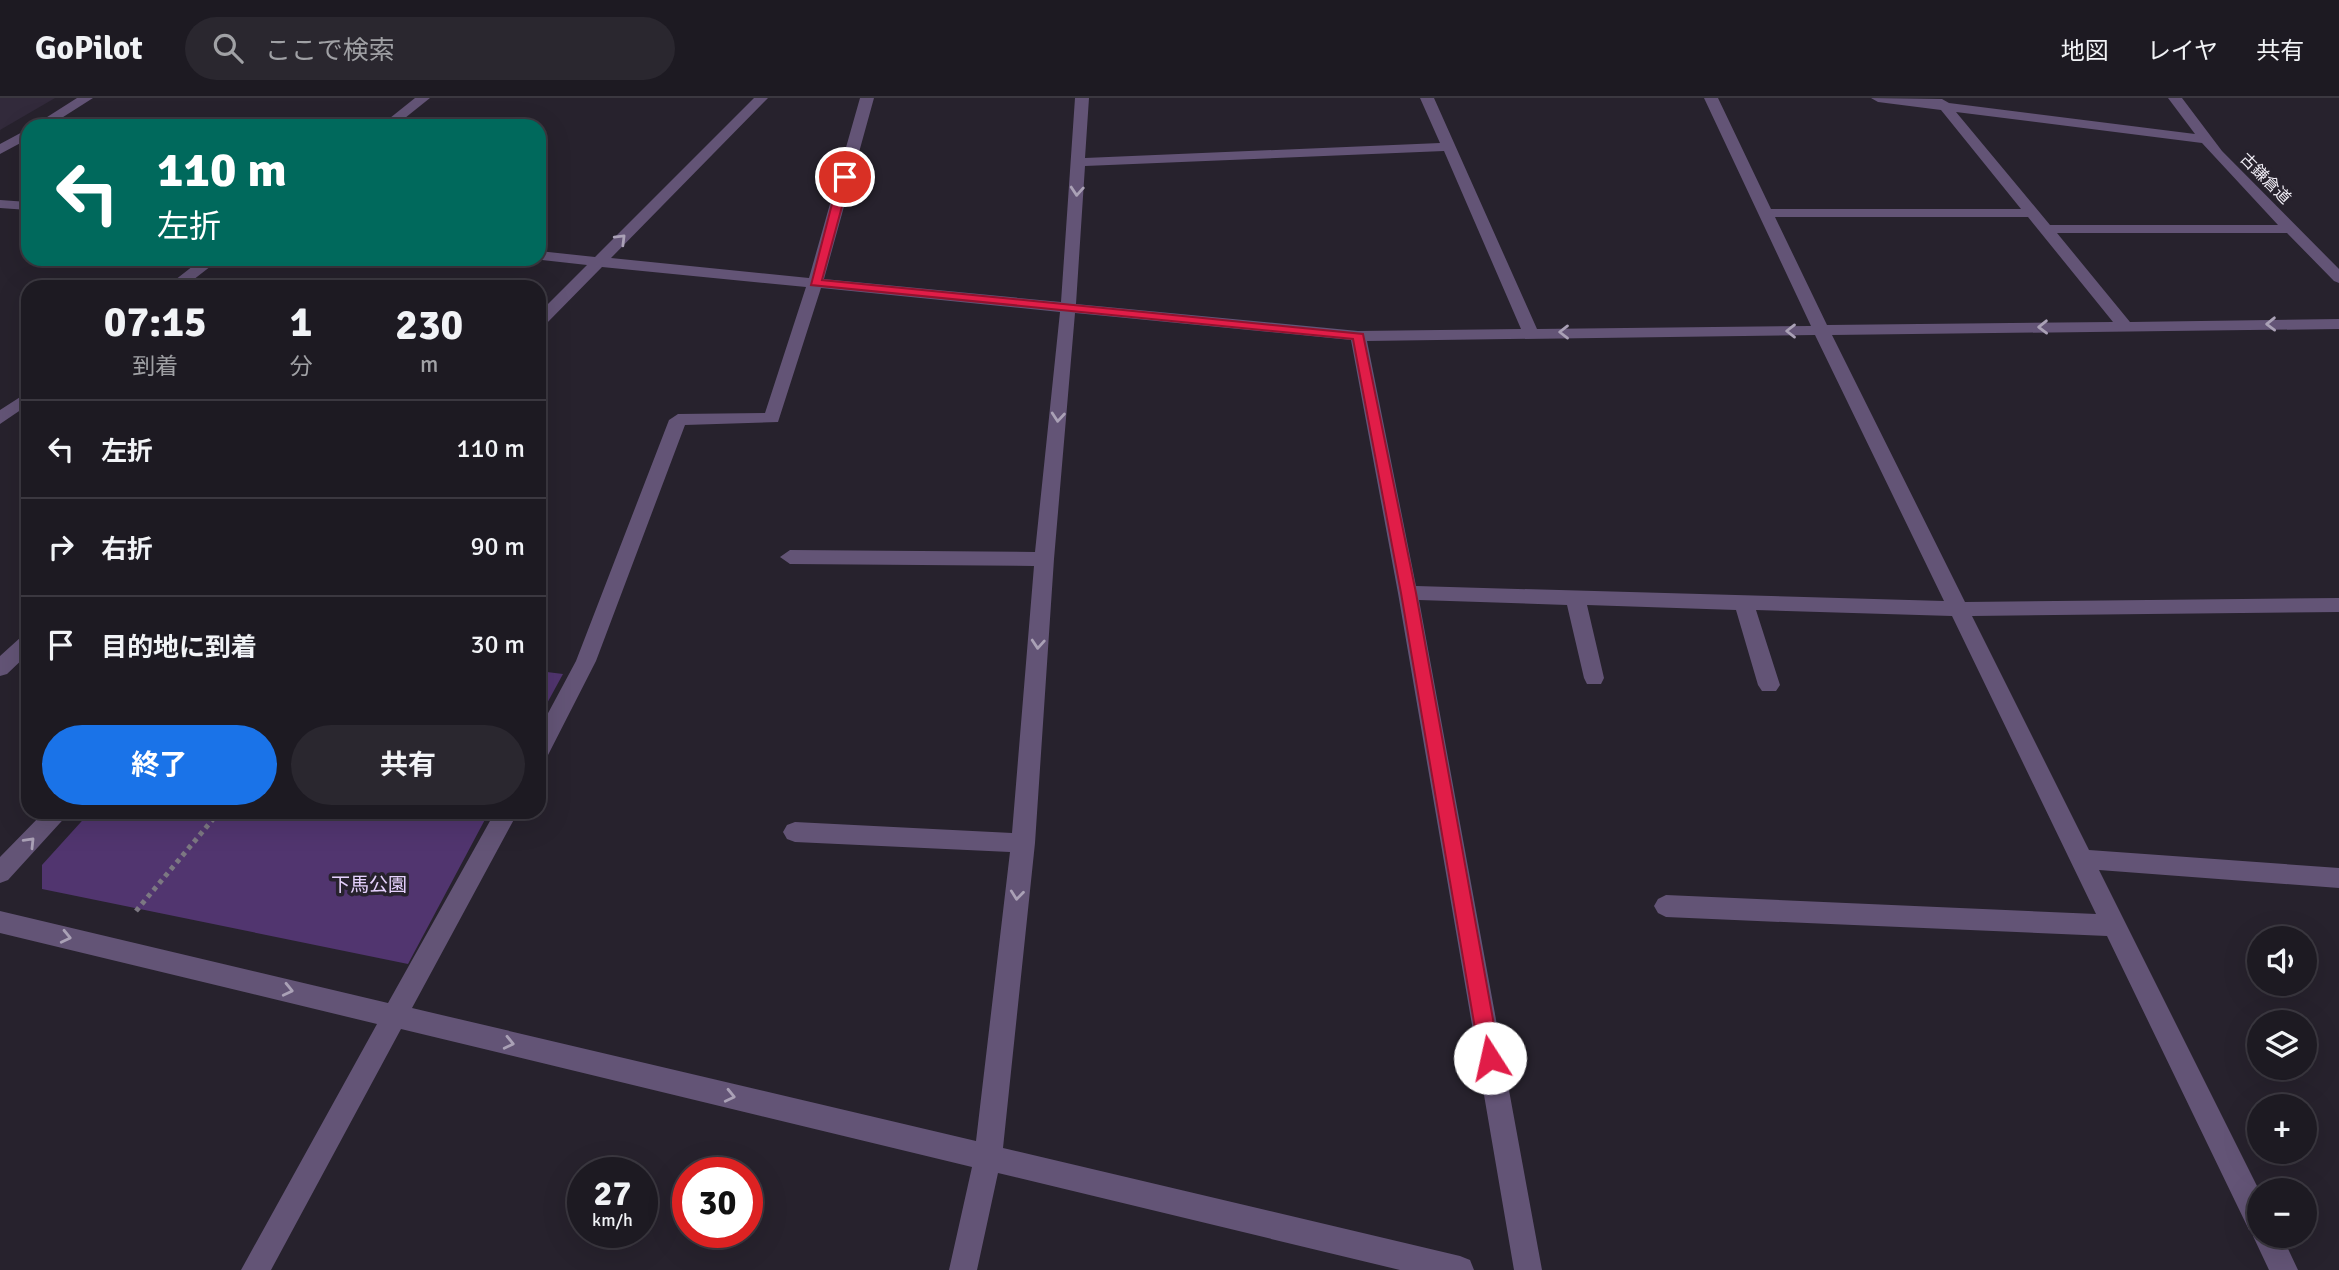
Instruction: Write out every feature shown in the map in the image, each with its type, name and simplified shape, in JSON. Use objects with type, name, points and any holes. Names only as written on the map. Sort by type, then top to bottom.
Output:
[{"type":"street","points":[[52,119],[86,98]]},
{"type":"street","points":[[396,119],[424,98]]},
{"type":"street","points":[[546,315],[761,98]]},
{"type":"street","points":[[546,738],[586,661],[678,420],[772,418],[815,283],[867,98]]},
{"type":"street","points":[[963,1270],[988,1157],[1023,843],[1044,559],[1068,308],[1082,98]]},
{"type":"street","points":[[1427,98],[1446,147],[1530,332]]},
{"type":"street","points":[[1711,98],[1821,330],[2247,1196]]},
{"type":"street","points":[[1878,98],[1942,102],[2204,139]]},
{"type":"street","name":"古鎌倉道","points":[[2175,98],[2204,139],[2339,278]]},
{"type":"street","points":[[1942,102],[2125,326]]},
{"type":"street","points":[[0,150],[21,137]]},
{"type":"street","points":[[1079,162],[1446,147]]},
{"type":"street","points":[[0,204],[21,206]]},
{"type":"street","points":[[1766,213],[2032,213]]},
{"type":"street","points":[[2045,229],[2292,229]]},
{"type":"street","points":[[546,257],[1358,336],[2339,324]]},
{"type":"street","points":[[184,280],[202,266]]},
{"type":"street","points":[[1358,336],[1408,593],[1528,1270]]},
{"type":"street","points":[[0,418],[21,402]]},
{"type":"street","points":[[790,558],[1044,559]]},
{"type":"street","points":[[1408,593],[1959,609],[2339,606]]},
{"type":"street","points":[[1575,598],[1594,678]]},
{"type":"street","points":[[1744,603],[1769,685]]},
{"type":"street","points":[[0,668],[21,648]]},
{"type":"street","points":[[0,873],[52,819]]},
{"type":"street","points":[[255,1270],[503,819]]},
{"type":"street","points":[[795,832],[1023,843]]},
{"type":"street","points":[[2082,859],[2339,878]]},
{"type":"street","points":[[1666,906],[2115,926]]},
{"type":"street","points":[[0,922],[1460,1270]]},
{"type":"street","points":[[2273,1248],[2284,1270]]},
{"type":"path","points":[[106,946],[213,819]]},
{"type":"shaded area","points":[[0,98],[55,98],[0,130]]},
{"type":"green space","points":[[546,672],[563,674],[546,705]]},
{"type":"green space","name":"下馬公園","points":[[84,819],[485,819],[408,964],[42,889],[42,865]]},
{"type":"route","points":[[845,177],[815,283],[1358,336],[1408,593],[1490,1058]]}]
